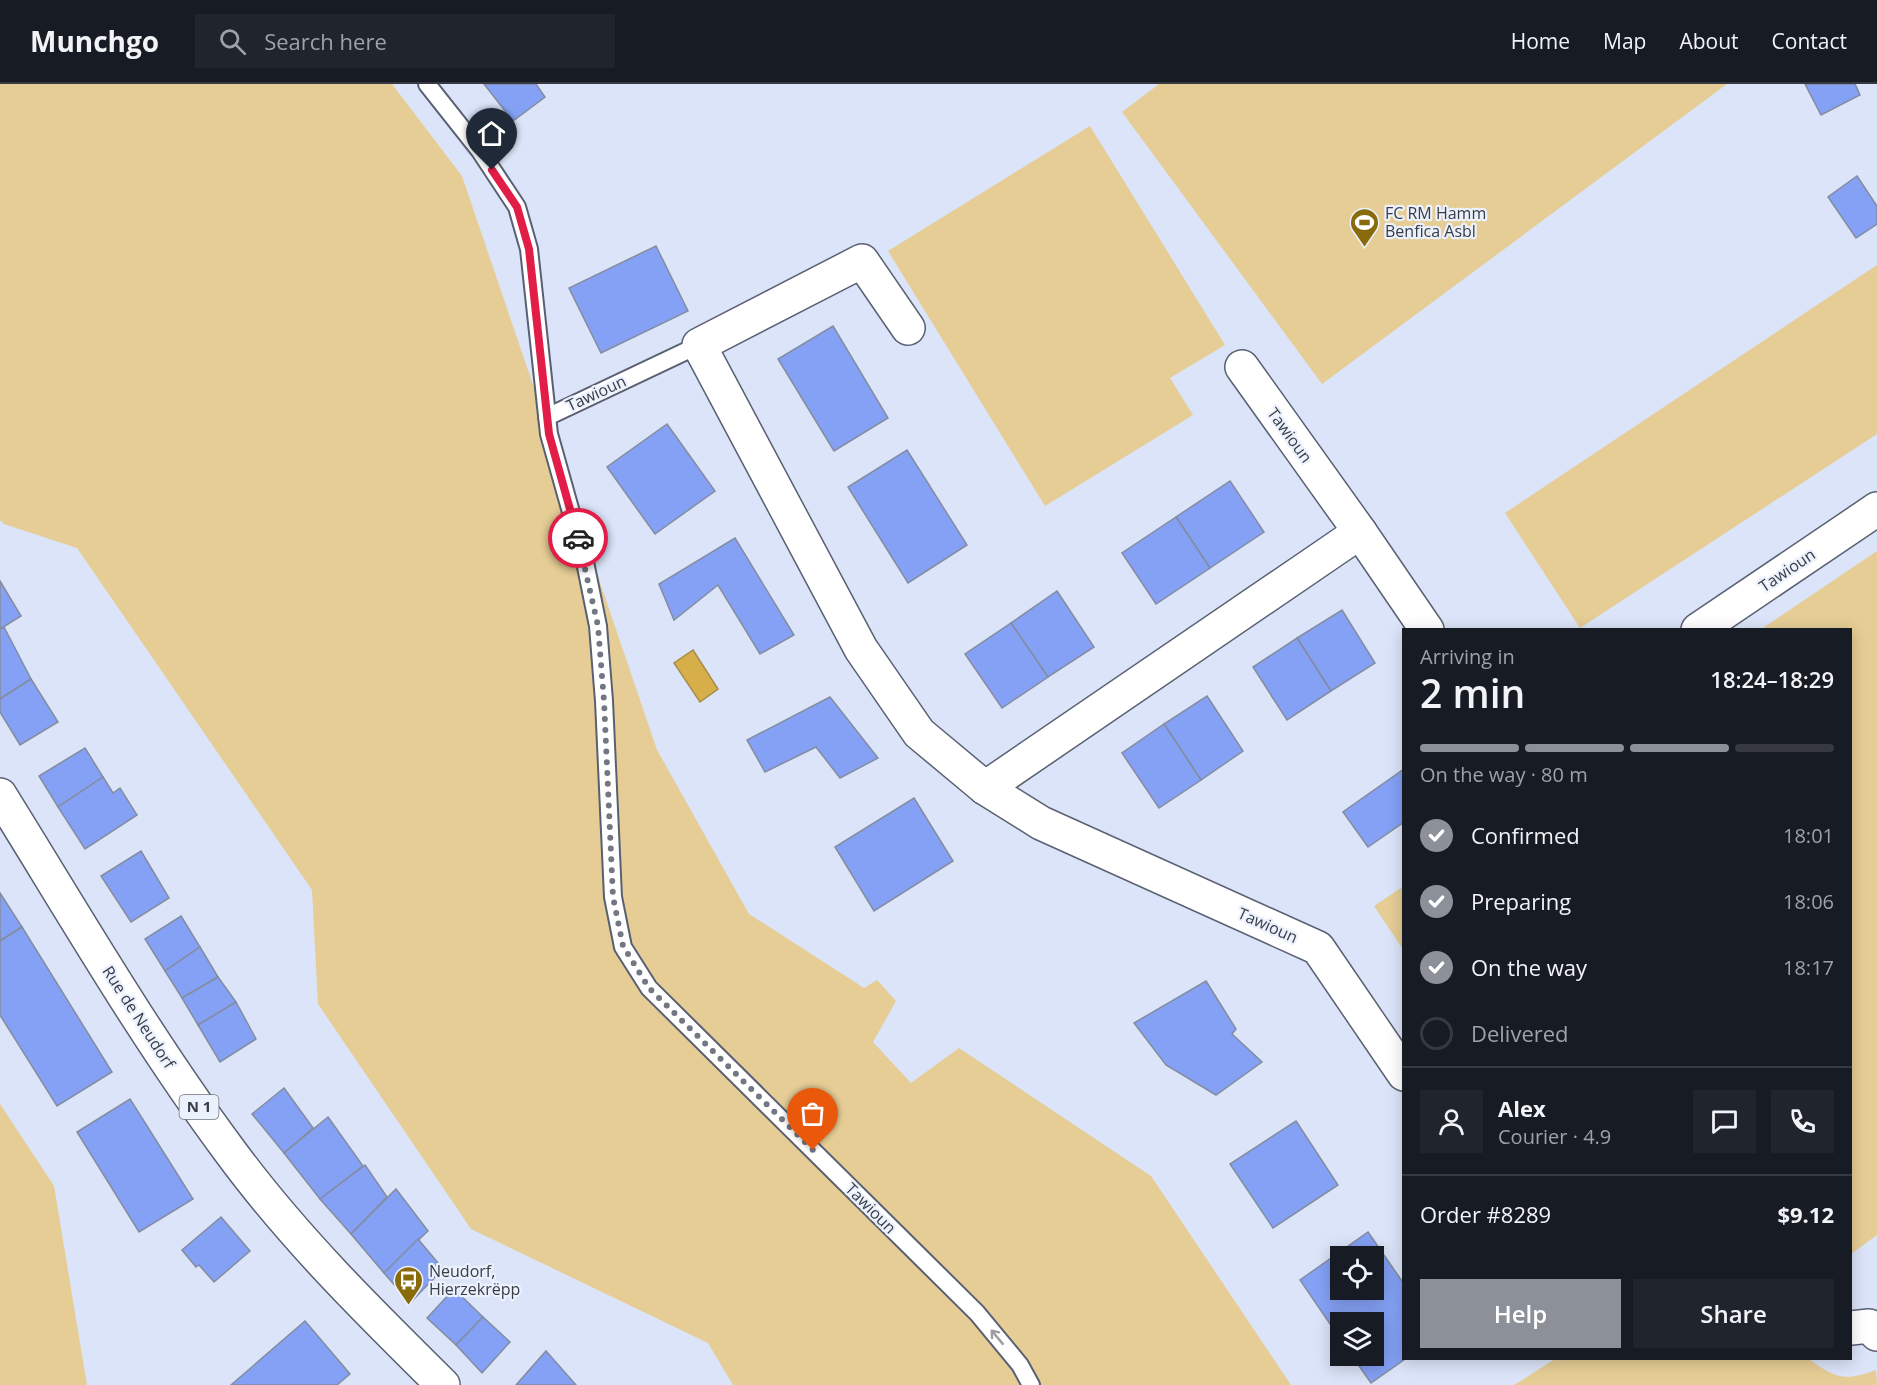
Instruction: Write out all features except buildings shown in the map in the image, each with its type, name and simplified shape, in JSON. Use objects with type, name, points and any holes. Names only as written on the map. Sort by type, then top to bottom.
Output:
[{"type":"street","name":"Tawioun","points":[[908,328],[862,261],[699,345],[861,650],[919,733],[985,788],[1041,823],[1318,948],[1402,1071]]},
{"type":"street","name":"Tawioun","points":[[1242,367],[1426,628]]},
{"type":"street","name":"Tawioun","points":[[1701,628],[1877,509]]},
{"type":"street","points":[[985,788],[1360,532]]},
{"type":"street","name":"Rue de Neudorf","points":[[0,795],[155,1044],[230,1152],[355,1298],[443,1385]]},
{"type":"street","points":[[1852,1328],[1869,1326],[1877,1334]]},
{"type":"lane","points":[[427,84],[480,151],[517,207],[529,249],[547,417]]},
{"type":"lane","name":"Tawioun","points":[[699,345],[547,417],[549,434],[585,562],[598,626],[604,701],[613,897],[623,946],[649,988],[977,1313],[1020,1365],[1031,1385]]},
{"type":"shaded area","points":[[0,84],[392,84],[462,176],[657,750],[749,914],[864,988],[877,980],[896,1001],[873,1042],[911,1083],[959,1048],[1151,1176],[1291,1385],[733,1385],[708,1343],[471,1229],[318,1004],[312,890],[77,548],[4,524],[0,520]]},
{"type":"shaded area","name":"FC RM Hamm Benfica Asbl","points":[[1159,84],[1727,84],[1322,384],[1122,112]]},
{"type":"shaded area","points":[[1090,126],[1225,345],[1170,378],[1193,415],[1045,506],[888,251]]},
{"type":"shaded area","points":[[1877,265],[1877,434],[1580,628],[1505,513]]},
{"type":"shaded area","points":[[1877,551],[1877,1235],[1852,1253],[1852,628],[1763,628]]},
{"type":"shaded area","points":[[693,650],[718,689],[700,702],[674,663]]},
{"type":"shaded area","points":[[1402,887],[1402,948],[1374,906]]},
{"type":"shaded area","points":[[0,1104],[54,1186],[87,1385],[0,1385]]},
{"type":"shaded area","points":[[1553,1360],[1811,1360],[1840,1376],[1856,1376],[1876,1370],[1877,1385],[1514,1385]]},
{"type":"way so far","points":[[578,538],[598,626],[604,701],[613,897],[623,946],[649,988],[813,1150]]},
{"type":"place","name":"FC RM Hamm Benfica Asbl","points":[[1364,248]]},
{"type":"place","name":"Neudorf, Hierzekrëpp","points":[[408,1306]]},
{"type":"route","points":[[492,170],[517,207],[529,249],[549,434],[578,538]]}]
